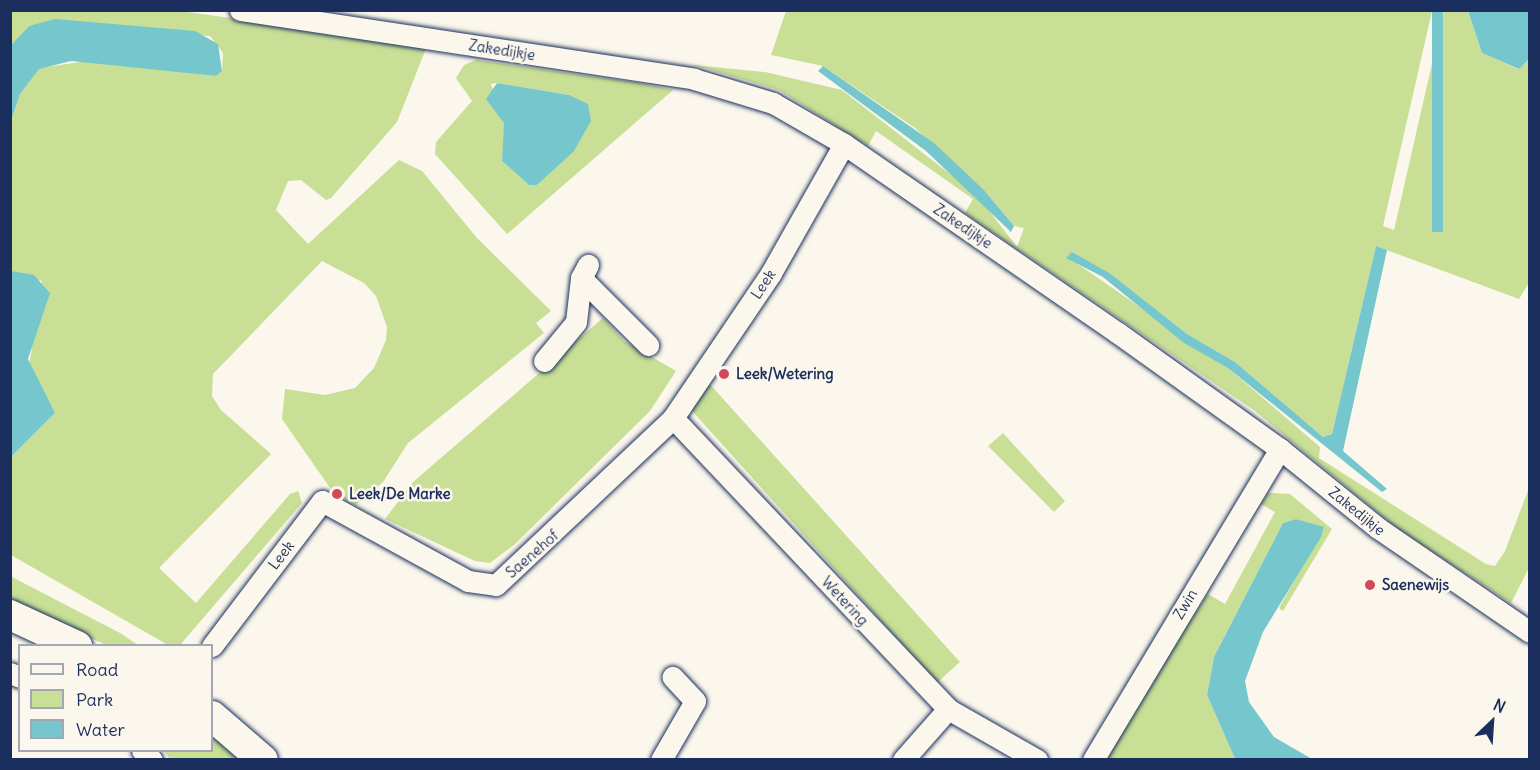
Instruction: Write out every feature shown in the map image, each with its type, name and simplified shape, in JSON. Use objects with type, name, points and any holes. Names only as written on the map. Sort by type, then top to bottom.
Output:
[{"type":"street","name":"Zakedijkje","points":[[240,10],[313,15],[694,79],[754,95],[844,144],[1280,449],[1378,528],[1530,632]]},
{"type":"street","name":"Leek","points":[[673,418],[771,273],[844,144]]},
{"type":"street","points":[[544,360],[576,322],[584,271],[648,345]]},
{"type":"street","name":"Saenehof","points":[[365,521],[468,581],[496,585],[673,418]]},
{"type":"street","name":"Wetering","points":[[673,418],[948,710],[1037,759]]},
{"type":"street","name":"Zwin","points":[[1093,759],[1280,449]]},
{"type":"street","name":"Leek","points":[[213,645],[322,501],[365,521]]},
{"type":"street","points":[[10,615],[75,644]]},
{"type":"street","points":[[661,759],[695,701],[673,677]]},
{"type":"street","points":[[903,759],[948,710]]},
{"type":"street","points":[[213,717],[263,759]]},
{"type":"green space","points":[[11,11],[181,11],[427,46],[397,122],[331,198],[326,200],[301,180],[288,181],[276,210],[308,244],[399,160],[422,171],[477,238],[551,311],[536,323],[544,333],[408,443],[383,482],[356,505],[335,495],[282,419],[285,389],[325,395],[355,388],[374,368],[386,340],[387,327],[376,296],[364,283],[322,261],[213,374],[212,396],[221,410],[271,454],[159,568],[196,603],[290,494],[298,491],[302,503],[181,644],[166,644],[11,555],[11,457],[55,413],[29,367],[42,281],[11,271],[10,120],[20,94],[39,68],[88,61],[216,76],[222,71],[223,53],[210,36],[29,26],[11,45]]},
{"type":"green space","points":[[786,11],[1432,11],[1383,226],[1394,230],[1444,11],[1468,11],[1482,53],[1518,69],[1529,59],[1529,283],[1519,299],[1376,246],[1332,434],[1323,437],[1235,362],[1187,334],[1111,274],[1072,260],[1228,368],[1320,447],[1319,458],[1486,564],[1495,566],[1505,551],[1529,488],[1529,568],[1511,603],[1399,530],[1255,411],[965,213],[973,199],[876,131],[868,146],[779,90],[694,65],[765,72],[842,90],[977,195],[1017,247],[1024,228],[1014,226],[984,190],[915,128],[823,66],[771,55]]},
{"type":"green space","points":[[476,60],[639,83],[673,90],[507,234],[435,154],[436,142],[472,101],[456,78],[464,65]],"holes":[[[497,83],[569,95],[538,185],[529,185],[502,161],[506,129],[491,84]]]},
{"type":"green space","points":[[603,318],[624,341],[676,371],[650,411],[515,544],[490,563],[475,561],[385,519],[413,482]]},
{"type":"green space","points":[[707,381],[960,662],[937,683],[684,402]]},
{"type":"green space","points":[[1003,433],[1065,501],[1054,512],[988,446]]},
{"type":"green space","points":[[1268,493],[1290,494],[1332,529],[1283,611],[1279,608],[1324,528],[1296,519],[1283,523],[1214,657],[1207,695],[1235,759],[1103,760],[1111,739],[1208,594],[1225,604],[1275,512],[1261,504]]},
{"type":"green space","points":[[10,576],[120,633],[136,644],[104,644],[11,602]]},
{"type":"green space","points":[[213,736],[239,759],[170,759],[165,752],[213,752]]},
{"type":"water","points":[[1432,11],[1443,11],[1443,232],[1432,232]]},
{"type":"water","points":[[1468,11],[1529,11],[1529,59],[1519,69],[1482,53]]},
{"type":"water","points":[[55,19],[195,31],[218,44],[222,71],[216,76],[71,61],[39,69],[20,94],[11,120],[11,45],[29,26]]},
{"type":"water","points":[[823,66],[934,143],[984,190],[1014,226],[1011,232],[926,151],[818,71]]},
{"type":"water","points":[[497,83],[569,95],[588,104],[591,121],[574,151],[537,185],[529,185],[502,161],[504,123],[486,99]]},
{"type":"water","points":[[1376,246],[1387,250],[1343,451],[1387,489],[1382,492],[1228,368],[1184,343],[1103,277],[1066,258],[1072,252],[1111,274],[1187,334],[1235,362],[1323,437],[1332,434]]},
{"type":"water","points":[[11,271],[34,275],[50,293],[28,359],[55,413],[11,457]]},
{"type":"water","points":[[1296,519],[1324,527],[1321,537],[1263,632],[1245,681],[1249,702],[1274,737],[1312,759],[1235,759],[1207,695],[1214,657],[1283,523]]},
{"type":"place","name":"Leek/Wetering","points":[[724,374]]},
{"type":"place","name":"Leek/De Marke","points":[[337,494]]},
{"type":"place","name":"Saenewijs","points":[[1370,585]]}]
